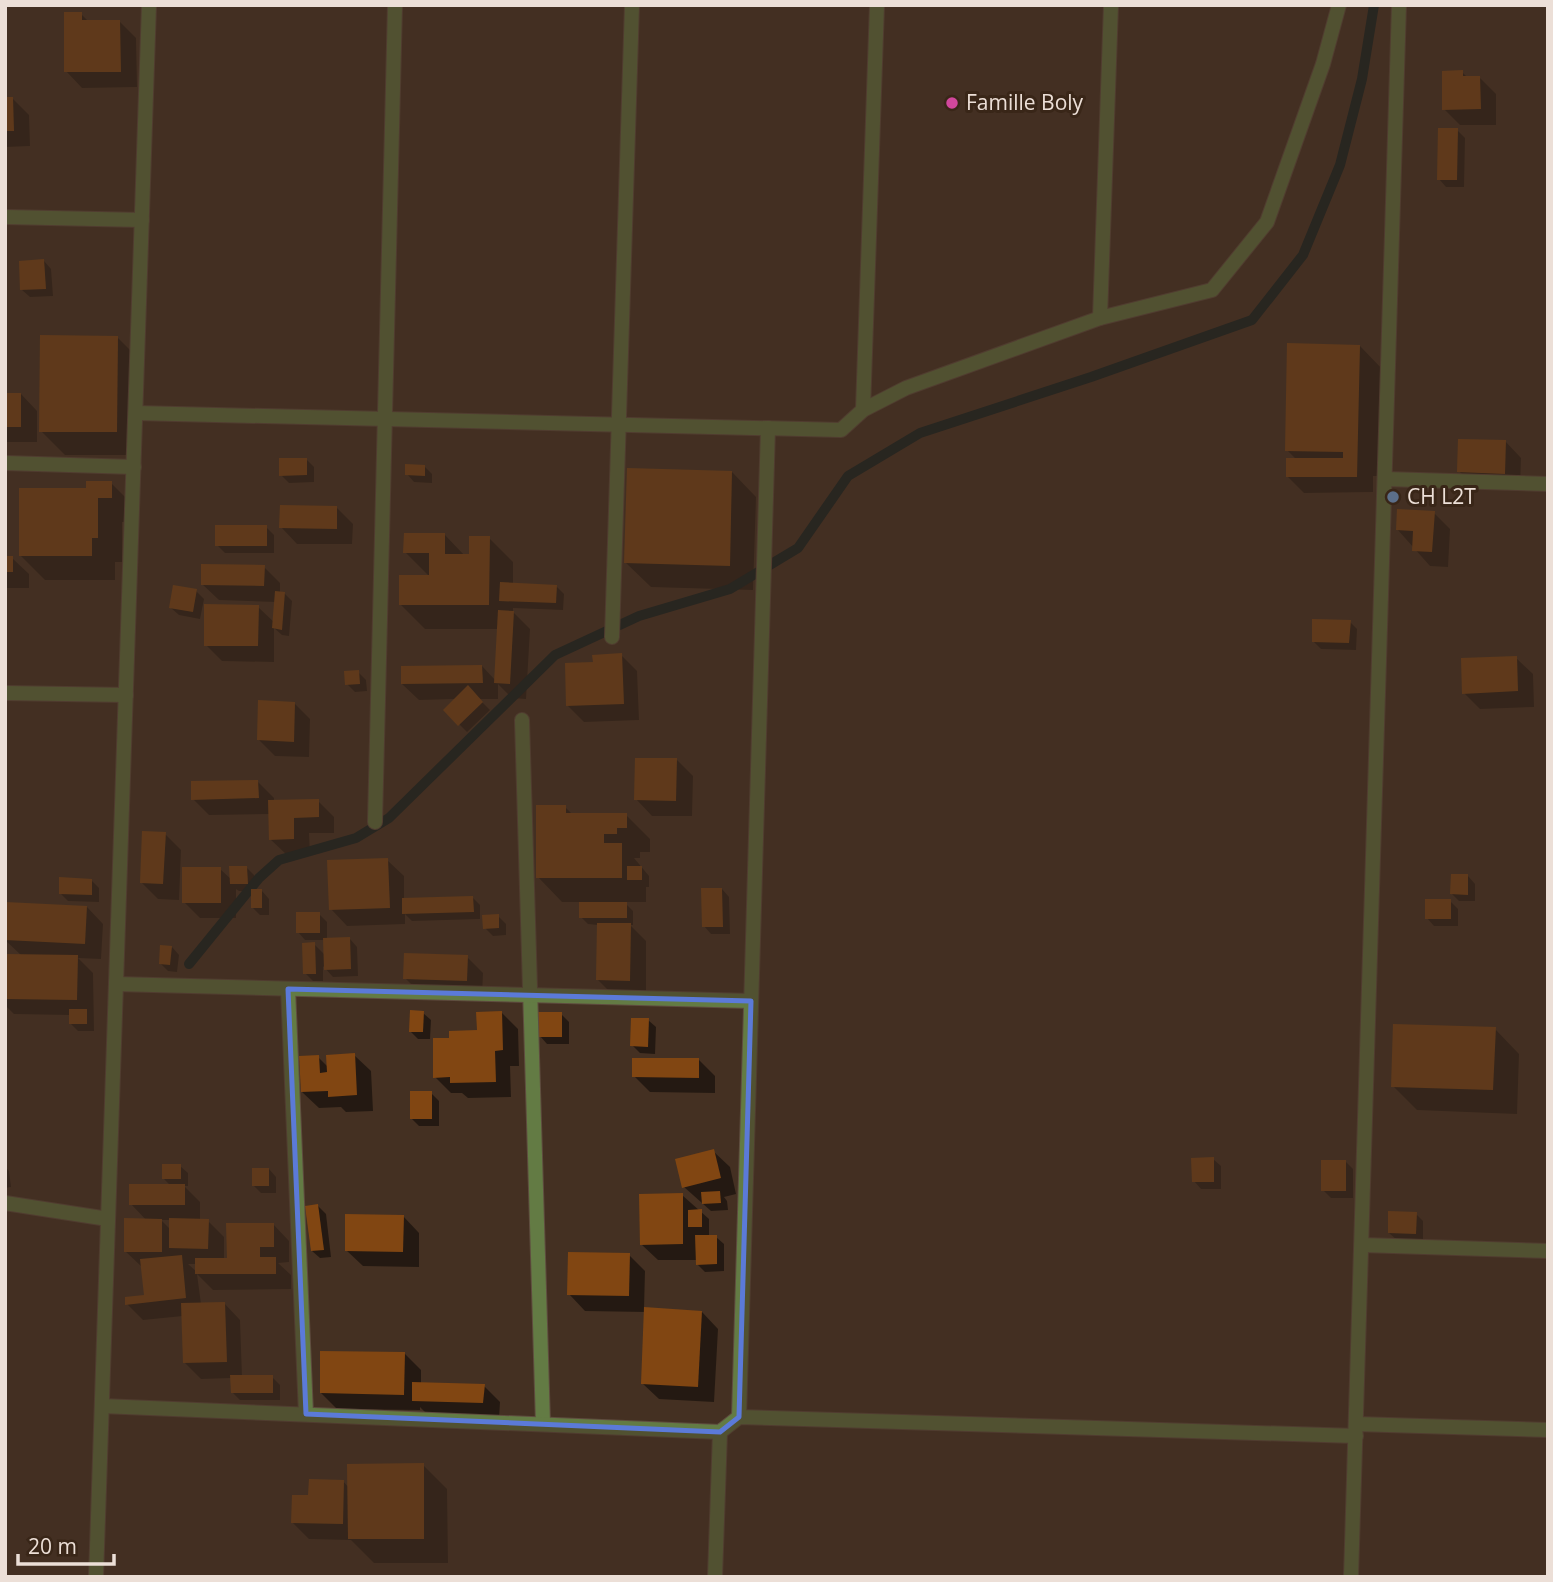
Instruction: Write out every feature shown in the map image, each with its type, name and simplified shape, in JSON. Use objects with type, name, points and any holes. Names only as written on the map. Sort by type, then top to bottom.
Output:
[{"type":"street","points":[[96,1577],[149,5]]},
{"type":"street","points":[[374,822],[395,5]]},
{"type":"street","points":[[612,637],[632,5]]},
{"type":"street","points":[[863,410],[877,5]]},
{"type":"street","points":[[1100,318],[1111,5]]},
{"type":"street","points":[[136,413],[841,430],[863,410],[906,388],[1100,318],[1212,290],[1267,222],[1323,64],[1339,5]]},
{"type":"street","points":[[1351,1577],[1399,5]]},
{"type":"street","points":[[5,217],[142,220]]},
{"type":"street","points":[[739,1417],[768,428]]},
{"type":"street","points":[[5,463],[134,467]]},
{"type":"street","points":[[1385,479],[1548,484]]},
{"type":"street","points":[[5,693],[126,695]]},
{"type":"street","points":[[522,720],[543,1424]]},
{"type":"street","points":[[116,984],[751,1001]]},
{"type":"street","points":[[288,989],[306,1414]]},
{"type":"street","points":[[5,1203],[108,1219]]},
{"type":"street","points":[[1362,1245],[1548,1251]]},
{"type":"street","points":[[102,1406],[720,1432],[739,1417],[1356,1430],[1548,1430]]},
{"type":"street","points":[[715,1577],[720,1432]]},
{"type":"highlighted area","points":[[288,989],[751,1001],[739,1417],[720,1432],[306,1414]]},
{"type":"building","points":[[64,12],[82,12],[82,20],[120,20],[121,72],[64,72]]},
{"type":"building","points":[[1463,70],[1463,76],[1480,76],[1481,109],[1442,110],[1442,71]]},
{"type":"building","points":[[5,97],[13,97],[14,131],[5,131]]},
{"type":"building","points":[[1438,128],[1458,128],[1457,180],[1437,180]]},
{"type":"building","points":[[44,259],[46,289],[20,290],[19,261]]},
{"type":"building","points":[[40,335],[118,336],[117,432],[39,432]]},
{"type":"building","points":[[1287,343],[1360,345],[1357,477],[1286,477],[1286,458],[1343,458],[1343,452],[1285,451]]},
{"type":"building","points":[[5,393],[21,393],[21,427],[5,427]]},
{"type":"building","points":[[1458,439],[1506,440],[1505,474],[1457,472]]},
{"type":"building","points":[[279,458],[307,458],[307,475],[279,476]]},
{"type":"building","points":[[405,464],[425,465],[425,476],[405,475]]},
{"type":"building","points":[[627,468],[732,471],[730,566],[624,563]]},
{"type":"building","points":[[86,481],[112,481],[112,498],[98,498],[98,538],[92,538],[92,556],[19,556],[19,488],[86,488]]},
{"type":"building","points":[[280,505],[337,506],[337,529],[279,528]]},
{"type":"building","points":[[1397,509],[1435,511],[1432,552],[1412,551],[1413,531],[1396,530]]},
{"type":"building","points":[[215,525],[267,525],[267,546],[215,546]]},
{"type":"building","points":[[404,533],[445,533],[445,554],[469,554],[469,536],[490,536],[489,605],[399,605],[399,575],[429,575],[429,553],[403,553]]},
{"type":"building","points":[[5,556],[13,556],[13,572],[5,572]]},
{"type":"building","points":[[201,564],[265,565],[264,586],[201,585]]},
{"type":"building","points":[[500,582],[557,585],[556,603],[499,601]]},
{"type":"building","points":[[173,585],[197,589],[193,612],[169,608]]},
{"type":"building","points":[[275,591],[285,592],[282,630],[272,628]]},
{"type":"building","points":[[204,604],[259,605],[258,646],[204,646]]},
{"type":"building","points":[[498,610],[514,611],[510,684],[494,683]]},
{"type":"building","points":[[1312,619],[1351,620],[1349,643],[1312,642]]},
{"type":"building","points":[[622,653],[624,704],[566,706],[565,663],[593,662],[592,655]]},
{"type":"building","points":[[1517,656],[1518,691],[1462,694],[1461,658]]},
{"type":"building","points":[[482,665],[483,683],[401,684],[401,666]]},
{"type":"building","points":[[359,670],[360,684],[345,685],[344,671]]},
{"type":"building","points":[[468,685],[483,702],[458,726],[443,710]]},
{"type":"building","points":[[258,700],[295,702],[294,742],[257,740]]},
{"type":"building","points":[[635,758],[677,758],[676,801],[634,800]]},
{"type":"building","points":[[258,780],[259,798],[191,800],[191,781]]},
{"type":"building","points":[[319,799],[319,817],[294,818],[294,839],[269,840],[268,800]]},
{"type":"building","points":[[536,805],[566,805],[566,813],[627,813],[627,828],[617,828],[617,834],[604,834],[604,843],[622,843],[622,878],[536,878]]},
{"type":"building","points":[[142,831],[166,832],[163,884],[140,883]]},
{"type":"building","points":[[388,858],[390,908],[329,910],[327,860]]},
{"type":"building","points":[[229,866],[247,866],[248,884],[230,884]]},
{"type":"building","points":[[627,866],[642,866],[642,880],[627,880]]},
{"type":"building","points":[[182,867],[221,867],[221,903],[182,903]]},
{"type":"building","points":[[1451,874],[1468,874],[1468,895],[1450,894]]},
{"type":"building","points":[[59,877],[92,879],[92,895],[59,894]]},
{"type":"building","points":[[701,888],[722,888],[723,927],[702,927]]},
{"type":"building","points":[[251,889],[262,889],[262,908],[251,908]]},
{"type":"building","points":[[473,896],[474,912],[402,914],[402,898]]},
{"type":"building","points":[[1425,899],[1451,899],[1451,919],[1425,919]]},
{"type":"building","points":[[5,902],[87,906],[85,944],[5,940]]},
{"type":"building","points":[[579,902],[627,902],[627,918],[579,918]]},
{"type":"building","points":[[296,912],[320,912],[320,933],[296,933]]},
{"type":"building","points":[[499,914],[499,928],[483,929],[482,915]]},
{"type":"building","points":[[597,923],[631,923],[630,981],[596,980]]},
{"type":"building","points":[[350,937],[351,969],[324,970],[323,938]]},
{"type":"building","points":[[315,942],[316,974],[303,974],[302,943]]},
{"type":"building","points":[[160,945],[172,946],[170,965],[159,964]]},
{"type":"building","points":[[404,953],[468,955],[467,981],[403,979]]},
{"type":"building","points":[[5,954],[78,955],[77,1000],[5,999]]},
{"type":"building","points":[[69,1009],[87,1009],[87,1024],[69,1024]]},
{"type":"building","points":[[410,1010],[424,1011],[423,1032],[409,1032]]},
{"type":"building","points":[[502,1011],[503,1050],[495,1051],[496,1082],[450,1083],[450,1077],[433,1078],[433,1038],[449,1038],[449,1031],[477,1030],[476,1012]]},
{"type":"building","points":[[538,1012],[562,1012],[562,1037],[538,1037]]},
{"type":"building","points":[[631,1018],[649,1018],[648,1047],[630,1046]]},
{"type":"building","points":[[1393,1024],[1496,1027],[1493,1090],[1391,1087]]},
{"type":"building","points":[[355,1053],[357,1095],[328,1097],[328,1091],[301,1092],[299,1056],[319,1055],[320,1073],[327,1072],[326,1055]]},
{"type":"building","points":[[632,1058],[699,1058],[699,1078],[632,1077]]},
{"type":"building","points":[[410,1091],[432,1091],[432,1119],[410,1119]]},
{"type":"building","points":[[714,1149],[721,1178],[682,1188],[675,1159]]},
{"type":"building","points":[[1214,1157],[1214,1182],[1192,1182],[1191,1158]]},
{"type":"building","points":[[1321,1160],[1346,1160],[1346,1191],[1321,1191]]},
{"type":"building","points":[[162,1164],[181,1164],[181,1179],[162,1179]]},
{"type":"building","points":[[252,1168],[269,1168],[269,1186],[252,1186]]},
{"type":"building","points":[[129,1184],[185,1184],[185,1205],[129,1205]]},
{"type":"building","points":[[720,1191],[721,1203],[702,1204],[701,1192]]},
{"type":"building","points":[[683,1193],[683,1244],[640,1245],[639,1194]]},
{"type":"building","points":[[318,1204],[324,1250],[311,1251],[305,1206]]},
{"type":"building","points":[[702,1209],[702,1227],[688,1227],[688,1210]]},
{"type":"building","points":[[1388,1211],[1417,1212],[1416,1234],[1388,1233]]},
{"type":"building","points":[[345,1214],[404,1215],[403,1252],[345,1251]]},
{"type":"building","points":[[124,1218],[162,1219],[162,1252],[124,1252]]},
{"type":"building","points":[[169,1218],[209,1219],[208,1249],[169,1248]]},
{"type":"building","points":[[226,1223],[274,1223],[274,1247],[260,1247],[260,1257],[276,1257],[276,1274],[195,1274],[195,1258],[227,1258]]},
{"type":"building","points":[[695,1235],[717,1235],[717,1264],[696,1265]]},
{"type":"building","points":[[568,1252],[630,1253],[629,1296],[567,1295]]},
{"type":"building","points":[[182,1255],[186,1298],[125,1305],[125,1297],[144,1295],[140,1259]]},
{"type":"building","points":[[225,1302],[227,1362],[183,1363],[181,1303]]},
{"type":"building","points":[[644,1307],[702,1311],[698,1387],[641,1384]]},
{"type":"building","points":[[320,1351],[405,1352],[404,1395],[320,1393]]},
{"type":"building","points":[[230,1375],[273,1375],[273,1393],[231,1393]]},
{"type":"building","points":[[412,1382],[485,1384],[483,1403],[412,1401]]},
{"type":"building","points":[[424,1463],[424,1539],[348,1539],[347,1464]]},
{"type":"building","points":[[309,1479],[344,1480],[343,1524],[291,1523],[292,1495],[308,1495]]},
{"type":"waterway","points":[[189,964],[259,878],[279,860],[356,838],[389,818],[555,655],[639,616],[730,589],[798,548],[848,476],[920,433],[1252,320],[1303,255],[1340,165],[1362,79],[1374,5]]},
{"type":"place","name":"Famille Boly","points":[[952,103]]},
{"type":"place","name":"CH L2T","points":[[1393,497]]}]
